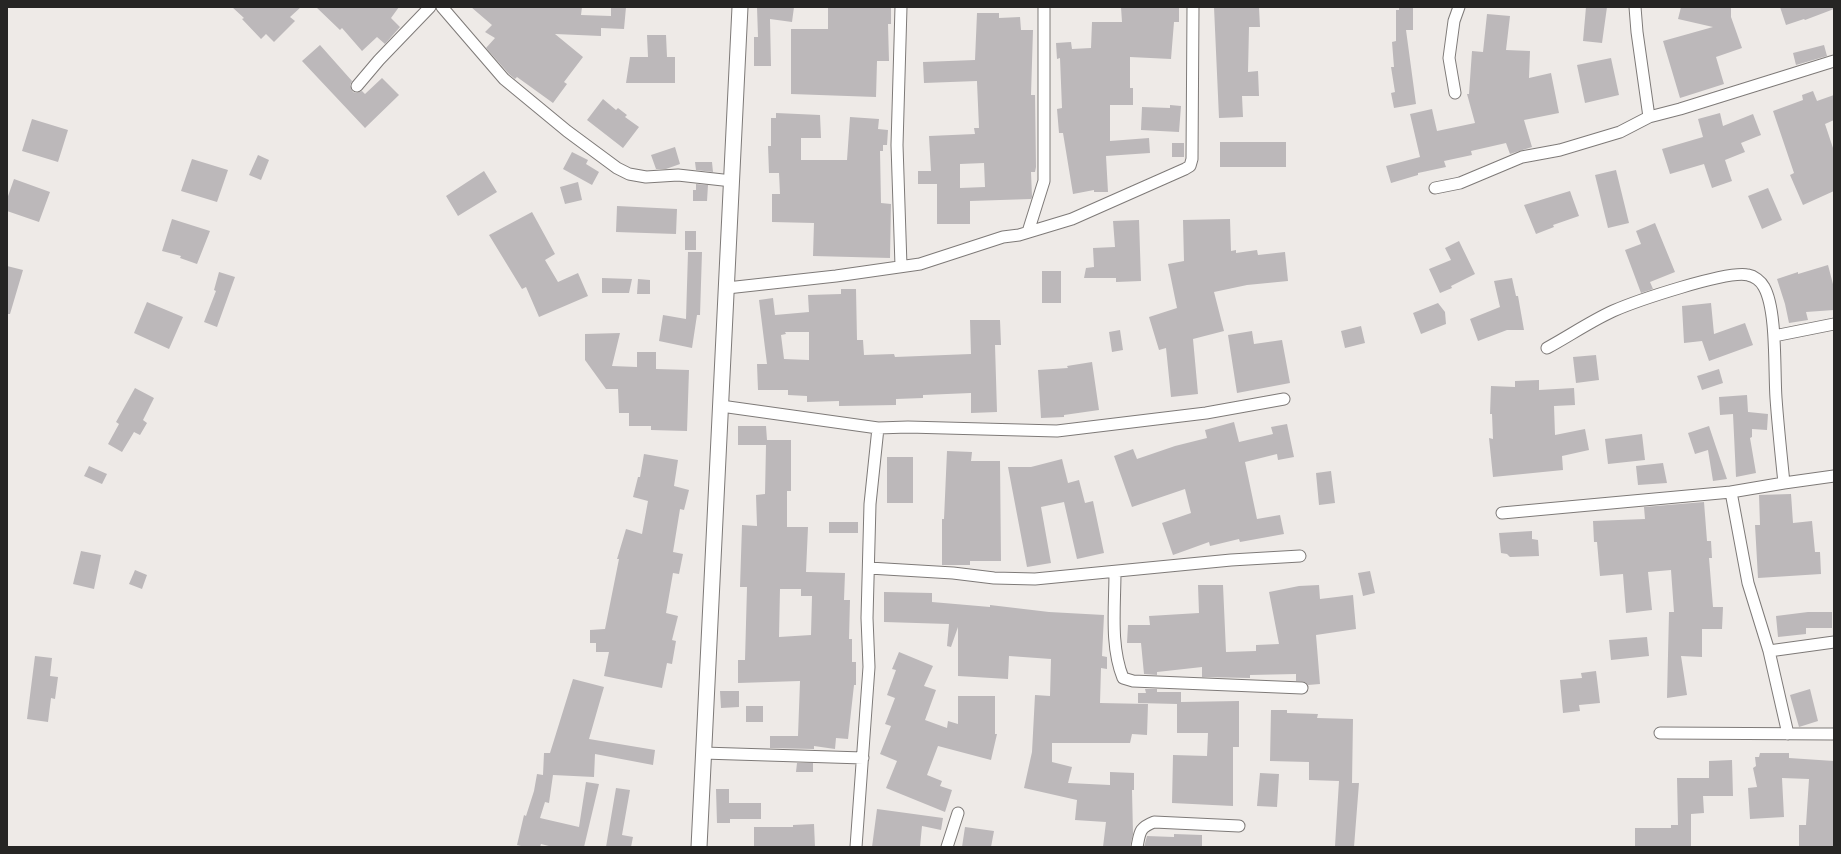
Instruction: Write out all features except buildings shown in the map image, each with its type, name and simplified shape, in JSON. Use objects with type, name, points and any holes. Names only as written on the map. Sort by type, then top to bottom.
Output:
[{"type":"main road","points":[[699,847],[740,7]]},
{"type":"street","points":[[357,86],[379,60],[430,7]]},
{"type":"street","points":[[442,7],[504,79],[567,131],[617,168],[630,174],[646,177],[678,175],[732,181]]},
{"type":"street","points":[[901,7],[897,145],[901,266]]},
{"type":"street","points":[[1028,232],[1044,181],[1044,7]]},
{"type":"street","points":[[726,288],[836,276],[920,264],[1003,237],[1028,232],[1072,219],[1190,166],[1192,159],[1193,7]]},
{"type":"street","points":[[1455,93],[1449,58],[1454,21],[1459,7]]},
{"type":"street","points":[[1636,7],[1637,32],[1649,117]]},
{"type":"street","points":[[1435,188],[1467,181],[1491,169],[1522,158],[1560,150],[1620,132],[1649,117],[1680,109],[1834,61]]},
{"type":"street","points":[[1547,348],[1613,311],[1685,287],[1732,274],[1748,275],[1759,280],[1765,288],[1770,307],[1774,336],[1776,398],[1784,483]]},
{"type":"street","points":[[1774,336],[1834,324]]},
{"type":"street","points":[[721,406],[878,428],[908,427],[1057,430],[1206,413],[1284,399]]},
{"type":"street","points":[[856,847],[869,667],[867,618],[870,504],[878,428]]},
{"type":"street","points":[[1502,513],[1731,492],[1834,476]]},
{"type":"street","points":[[1731,492],[1748,583],[1769,651],[1788,734]]},
{"type":"street","points":[[869,568],[953,573],[994,578],[1035,579],[1231,560],[1300,556]]},
{"type":"street","points":[[1115,572],[1115,652],[1123,678],[1133,681],[1302,688]]},
{"type":"street","points":[[1769,651],[1834,642]]},
{"type":"street","points":[[1660,733],[1834,734]]},
{"type":"street","points":[[704,753],[863,758]]},
{"type":"street","points":[[947,847],[958,813]]},
{"type":"street","points":[[1137,847],[1140,833],[1144,826],[1154,822],[1239,826]]}]
